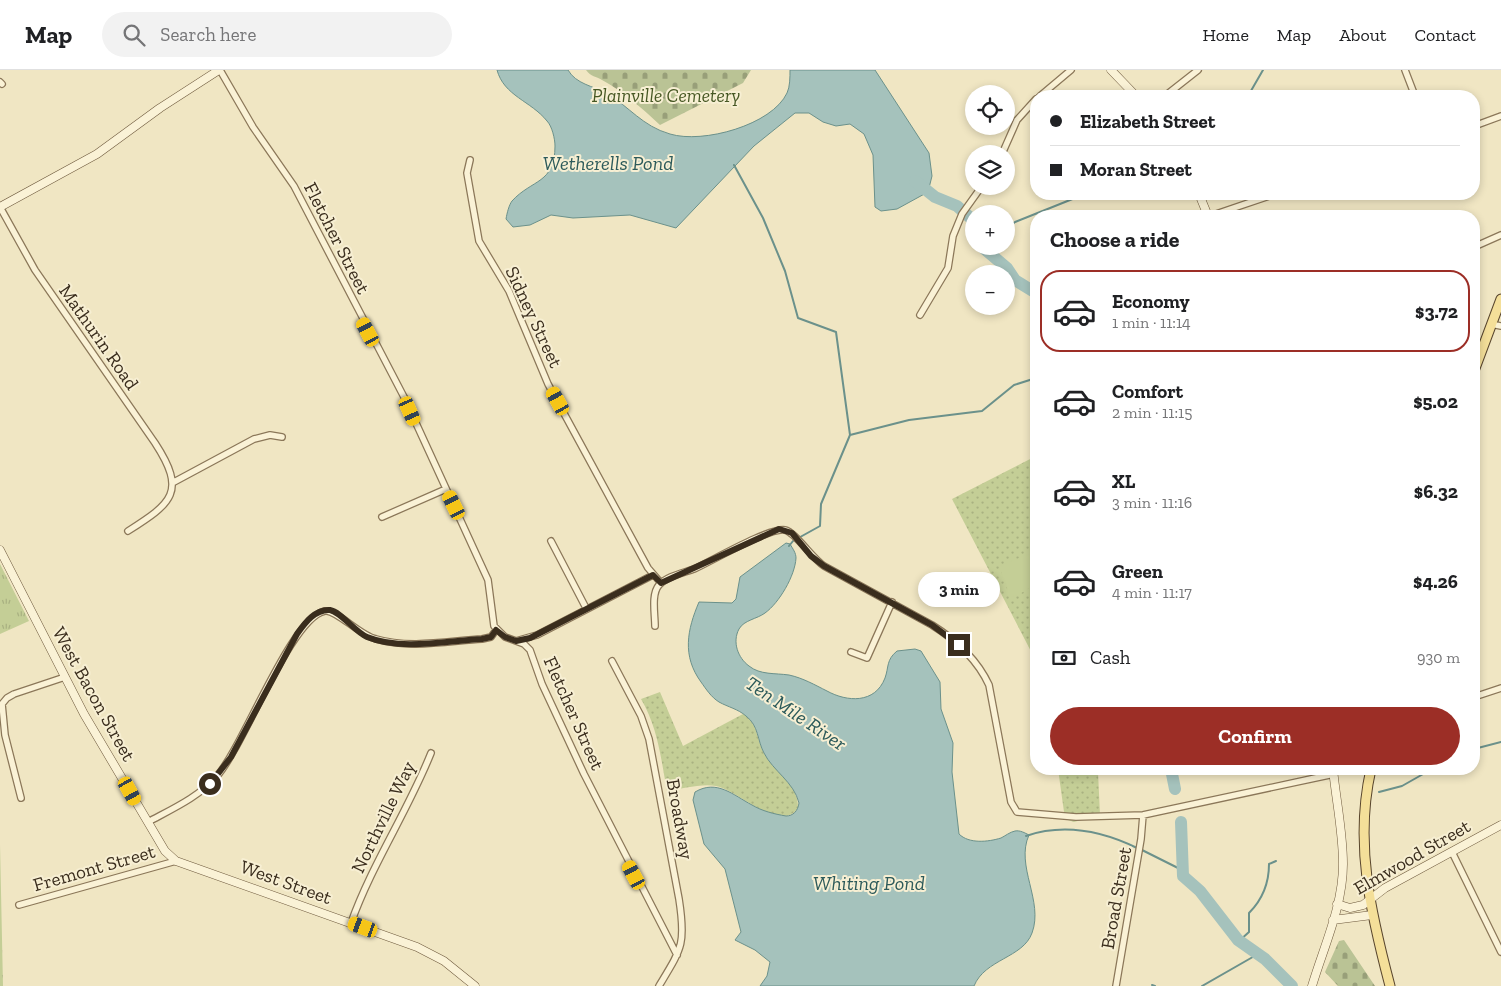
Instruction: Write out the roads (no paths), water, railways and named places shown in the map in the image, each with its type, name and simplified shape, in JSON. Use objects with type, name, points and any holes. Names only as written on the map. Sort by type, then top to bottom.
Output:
[{"type":"main road","points":[[1480,354],[1501,299]]},
{"type":"main road","points":[[1370,775],[1364,829],[1369,899],[1390,986]]},
{"type":"street","points":[[0,207],[97,154],[160,108],[219,70]]},
{"type":"street","name":"Fletcher Street","points":[[219,70],[253,127],[294,186],[404,396],[488,580],[496,630],[505,637],[524,644],[530,650],[542,684],[584,774],[677,955]]},
{"type":"street","points":[[1047,90],[1072,70]]},
{"type":"street","points":[[1112,70],[1130,90]]},
{"type":"street","points":[[1173,90],[1198,70]]},
{"type":"street","points":[[1405,70],[1413,90]]},
{"type":"street","points":[[1006,145],[1017,120],[1030,106]]},
{"type":"street","points":[[1480,124],[1501,116]]},
{"type":"street","name":"Sidney Street","points":[[470,160],[467,173],[479,241],[508,291],[548,384],[653,575],[661,583]]},
{"type":"street","points":[[920,315],[948,268],[953,236],[963,212],[975,195]]},
{"type":"street","points":[[1227,210],[1257,200]]},
{"type":"street","name":"Mathurin Road","points":[[0,207],[35,270],[160,452],[174,482]]},
{"type":"street","points":[[1480,244],[1501,235]]},
{"type":"street","points":[[1491,324],[1501,326]]},
{"type":"street","points":[[128,532],[164,505],[174,482],[254,439],[270,435],[282,437]]},
{"type":"street","points":[[382,517],[446,489]]},
{"type":"street","points":[[655,626],[654,594],[661,583],[774,530],[783,529],[797,538],[811,556],[824,566],[892,602],[948,635],[970,656],[984,673],[993,704],[1011,802],[1017,812],[1076,817],[1143,815],[1320,775]]},
{"type":"street","points":[[551,541],[586,608]]},
{"type":"street","name":"West Bacon Street","points":[[0,550],[84,714],[165,851],[176,861]]},
{"type":"street","points":[[516,641],[537,635],[653,575]]},
{"type":"street","points":[[852,652],[866,658],[892,602]]},
{"type":"street","points":[[148,822],[192,798],[217,776],[231,757],[297,634],[312,616],[328,610],[335,612],[358,632],[386,642],[415,643],[482,639],[491,637],[496,630]]},
{"type":"street","name":"Broadway","points":[[612,661],[642,716],[652,751],[683,926],[682,943],[659,986]]},
{"type":"street","points":[[21,798],[4,734],[2,704],[14,694],[65,677]]},
{"type":"street","points":[[1480,695],[1501,688]]},
{"type":"street","name":"Northville Way","points":[[352,923],[369,880],[414,794],[431,753]]},
{"type":"street","points":[[1312,986],[1333,920],[1343,864],[1333,775]]},
{"type":"street","name":"Broad Street","points":[[1116,986],[1139,854],[1143,815]]},
{"type":"street","name":"Elmwood Street","points":[[1337,904],[1358,908],[1369,899],[1501,825]]},
{"type":"street","points":[[1452,852],[1501,952]]},
{"type":"street","name":"West Street","points":[[176,861],[352,923],[434,955],[475,986]]},
{"type":"street","name":"Fremont Street","points":[[19,905],[176,861]]},
{"type":"street","name":"Elmwood Street","points":[[1333,920],[1372,915]]},
{"type":"water","name":"Wetherells Pond","points":[[497,70],[568,70],[575,79],[606,93],[660,131],[684,136],[700,136],[718,134],[735,129],[752,123],[767,114],[779,104],[787,93],[790,70],[875,70],[929,153],[932,176],[928,192],[897,209],[881,211],[875,207],[873,155],[864,134],[850,124],[836,126],[823,122],[809,113],[795,113],[754,146],[676,228],[630,215],[573,218],[551,215],[530,225],[513,227],[506,219],[512,201],[547,174],[554,158],[555,143],[549,123],[541,114],[506,86]]},
{"type":"water","name":"Whiting Pond","points":[[786,543],[790,544],[796,558],[789,581],[776,603],[762,615],[741,626],[737,634],[737,649],[745,663],[758,671],[794,676],[835,695],[852,699],[875,693],[885,678],[889,661],[897,651],[915,649],[921,651],[940,682],[941,709],[953,743],[952,772],[959,834],[973,841],[1001,838],[1015,831],[1021,831],[1029,835],[1025,859],[1035,909],[1032,933],[1021,948],[986,970],[974,986],[760,986],[767,976],[770,962],[755,950],[735,940],[741,932],[725,869],[704,844],[693,800],[695,792],[703,788],[718,788],[760,809],[786,816],[795,812],[799,803],[793,789],[764,753],[756,729],[750,720],[740,712],[716,700],[701,682],[691,662],[688,643],[689,633],[699,602],[732,603],[736,599],[740,577]]},
{"type":"waterway","points":[[1251,90],[1263,70]]},
{"type":"waterway","name":"Ten Mile River","points":[[734,165],[763,218],[785,271],[798,318],[836,332],[850,435],[821,504],[820,526],[793,541],[789,546]]},
{"type":"waterway","name":"Ten Mile River","points":[[915,181],[935,197],[957,206],[965,213]]},
{"type":"waterway","points":[[1045,210],[1070,200]]},
{"type":"waterway","points":[[1015,222],[1030,216]]},
{"type":"waterway","name":"Ten Mile River","points":[[992,255],[1007,268],[1015,280],[1030,289]]},
{"type":"waterway","points":[[850,435],[909,420],[982,411],[1014,385],[1030,380]]},
{"type":"waterway","points":[[1480,747],[1501,742]]},
{"type":"waterway","name":"Ten Mile River","points":[[1172,775],[1175,789]]},
{"type":"waterway","points":[[1379,792],[1402,786],[1421,775]]},
{"type":"waterway","name":"Ten Mile River","points":[[1181,822],[1183,876],[1200,891],[1238,940],[1265,959],[1292,986]]},
{"type":"waterway","name":"Ten Mile River","points":[[1026,836],[1054,830],[1083,831],[1110,837],[1137,848]]},
{"type":"waterway","name":"Ten Mile River","points":[[1142,850],[1182,870]]},
{"type":"waterway","points":[[1239,941],[1249,932],[1249,913],[1264,891],[1268,878],[1269,864],[1276,861]]},
{"type":"waterway","points":[[1202,986],[1258,954]]},
{"type":"park label","name":"Plainville Cemetery","points":[[666,95]]}]
